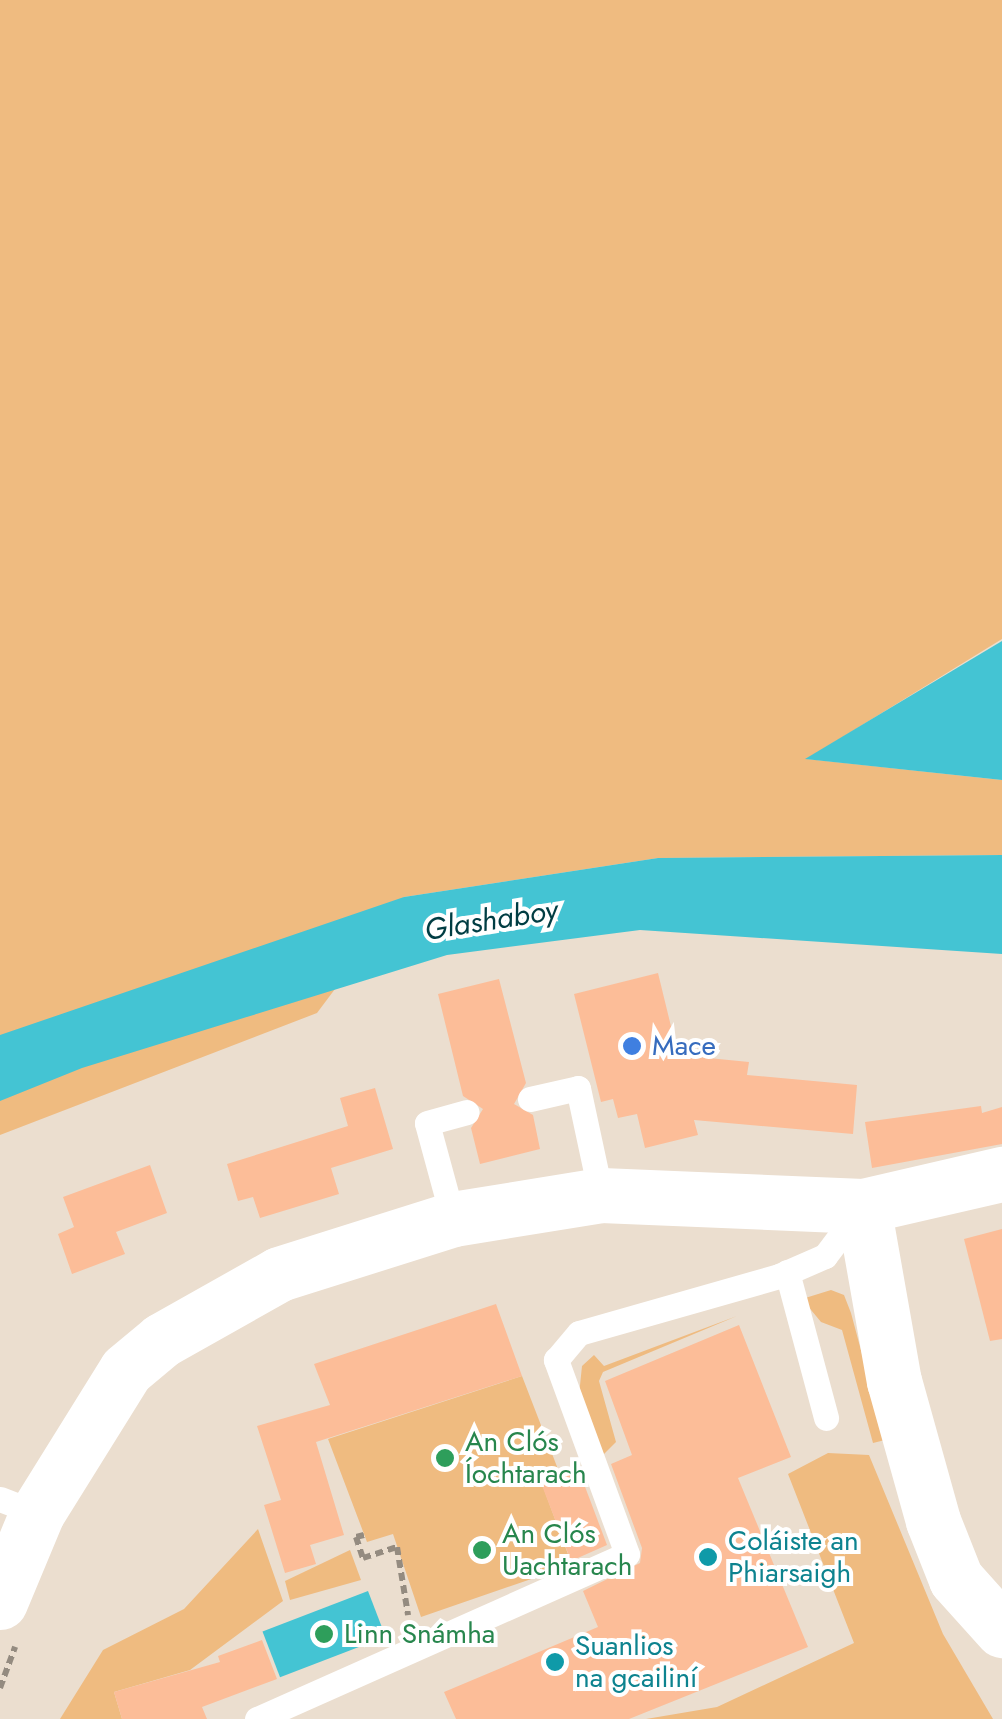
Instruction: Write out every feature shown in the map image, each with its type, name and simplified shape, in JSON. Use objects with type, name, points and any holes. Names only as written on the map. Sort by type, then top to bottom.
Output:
[{"type":"main road","points":[[9,1621],[18,1506],[126,1370],[162,1340],[279,1274],[453,1220],[601,1195],[863,1206],[1002,1174]]},
{"type":"main road","points":[[863,1206],[894,1381],[934,1522],[956,1580],[1002,1630]]},
{"type":"lane","points":[[530,1099],[578,1088],[601,1195]]},
{"type":"lane","points":[[453,1220],[427,1124],[467,1112]]},
{"type":"lane","points":[[257,1719],[627,1554],[556,1360],[579,1334],[787,1272],[825,1256],[863,1206]]},
{"type":"lane","points":[[787,1272],[826,1418]]},
{"type":"path","points":[[364,1535],[356,1537],[363,1558],[396,1547],[414,1650]]},
{"type":"path","points":[[0,1688],[9,1621]]},
{"type":"shaded area","points":[[0,0],[1002,0],[1002,639],[807,759],[1002,780],[1002,855],[658,858],[404,897],[317,1013],[0,1135]]},
{"type":"shaded area","points":[[831,1290],[844,1295],[851,1313],[885,1440],[873,1443],[842,1330],[821,1322],[802,1299]]},
{"type":"shaded area","points":[[737,1316],[603,1372],[599,1381],[616,1442],[600,1458],[579,1395],[582,1366],[594,1355],[604,1366]]},
{"type":"shaded area","name":"An Clós Íochtarach","points":[[522,1376],[561,1477],[542,1484],[572,1565],[421,1617],[393,1534],[367,1542],[328,1439]]},
{"type":"shaded area","points":[[828,1453],[869,1455],[943,1634],[993,1719],[646,1719],[717,1707],[854,1643],[788,1474]]},
{"type":"shaded area","points":[[258,1529],[283,1601],[190,1670],[114,1692],[122,1719],[60,1719],[103,1650],[184,1609]]},
{"type":"shaded area","points":[[350,1550],[361,1580],[290,1600],[285,1581]]},
{"type":"water","points":[[1002,641],[1002,780],[805,759]]},
{"type":"water","name":"Glashaboy","points":[[1002,855],[1002,954],[640,930],[447,955],[82,1068],[0,1101],[0,1035],[404,897],[658,858]]},
{"type":"water","name":"Linn Snámha","points":[[368,1591],[386,1637],[280,1677],[263,1631]]},
{"type":"building","points":[[658,973],[678,1055],[749,1062],[747,1075],[857,1085],[853,1134],[694,1120],[698,1135],[645,1148],[637,1114],[618,1118],[613,1099],[601,1102],[574,994]]},
{"type":"building","points":[[499,979],[526,1083],[514,1104],[533,1115],[540,1149],[480,1164],[471,1128],[483,1109],[463,1096],[438,994]]},
{"type":"building","points":[[375,1088],[393,1149],[331,1168],[339,1194],[260,1218],[253,1197],[238,1201],[227,1164],[348,1126],[340,1098]]},
{"type":"building","points":[[981,1106],[982,1113],[1002,1107],[1002,1144],[872,1168],[865,1122]]},
{"type":"building","points":[[150,1165],[167,1213],[116,1232],[125,1254],[72,1274],[58,1234],[74,1227],[63,1197]]},
{"type":"building","points":[[1002,1229],[1002,1339],[990,1341],[964,1239]]},
{"type":"building","points":[[496,1304],[522,1376],[316,1442],[344,1535],[310,1545],[316,1564],[285,1573],[264,1505],[281,1500],[257,1426],[330,1405],[314,1364]]},
{"type":"building","name":"Coláiste an Phiarsaigh","points":[[739,1325],[791,1457],[738,1478],[808,1647],[629,1719],[456,1719],[444,1692],[598,1627],[583,1591],[640,1563],[642,1548],[611,1464],[632,1455],[605,1381]]},
{"type":"building","points":[[572,1473],[581,1476],[607,1545],[571,1561],[541,1483]]},
{"type":"building","points":[[262,1640],[277,1679],[202,1707],[207,1719],[122,1719],[114,1692],[220,1662],[218,1656]]},
{"type":"place","name":"Mace","points":[[632,1046]]},
{"type":"place","name":"An Clós Íochtarach","points":[[445,1458]]},
{"type":"place","name":"An Clós Uachtarach","points":[[482,1550]]},
{"type":"place","name":"Coláiste an Phiarsaigh","points":[[708,1557]]},
{"type":"place","name":"Linn Snámha","points":[[324,1634]]},
{"type":"place","name":"Suanlios na gcailiní","points":[[555,1662]]}]
